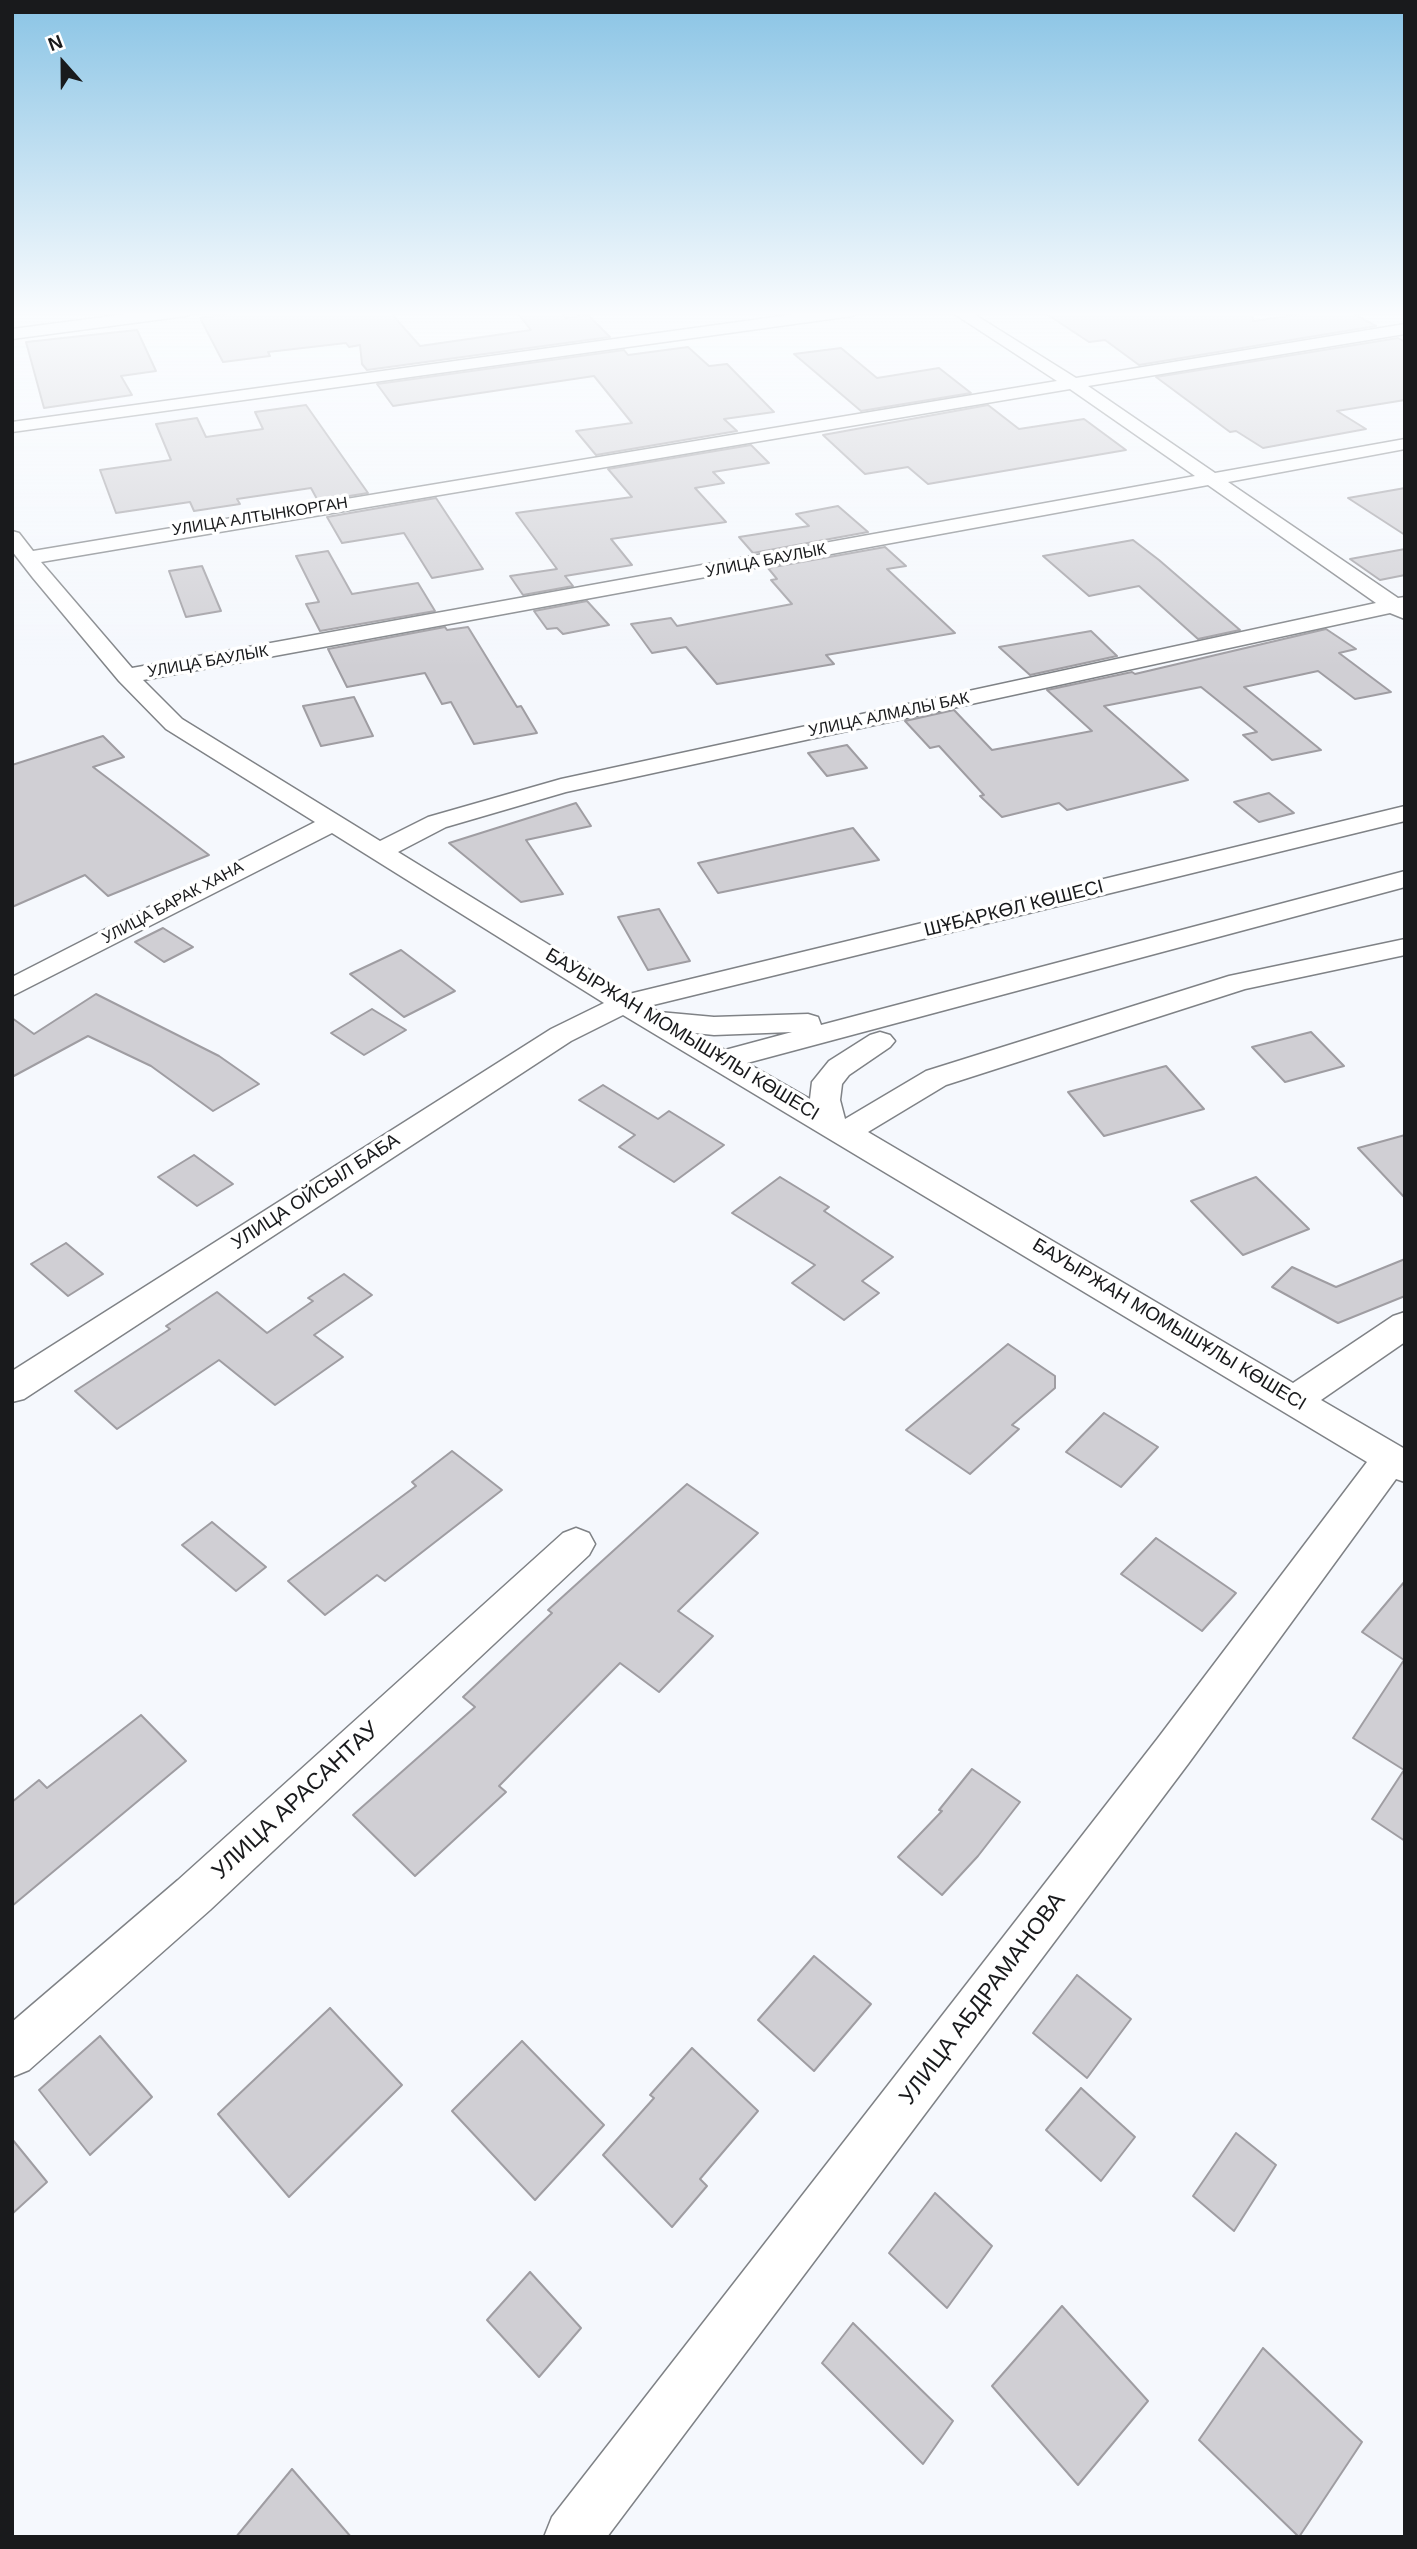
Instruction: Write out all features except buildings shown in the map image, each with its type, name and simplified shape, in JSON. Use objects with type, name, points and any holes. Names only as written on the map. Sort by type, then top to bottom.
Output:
[{"type":"street","name":"УЛИЦА АЛТЫНКОРГАН","points":[[25,562],[223,523],[797,430]]},
{"type":"street","points":[[1141,430],[1401,607]]},
{"type":"street","name":"УЛИЦА БАУЛЫК","points":[[127,676],[1405,444]]},
{"type":"street","name":"БАУЫРЖАН МОМЫШҰЛЫ КӨШЕСІ","points":[[25,562],[174,724],[381,850],[624,1004],[837,1127],[1398,1463]]},
{"type":"street","name":"УЛИЦА АЛМАЛЫ БАК","points":[[381,850],[438,822],[561,786],[1401,607]]},
{"type":"street","name":"ШҰБАРКӨЛ КӨШЕСІ","points":[[624,1004],[1405,813]]},
{"type":"street","name":"УЛИЦА БАРАК ХАНА","points":[[12,988],[265,855],[335,822]]},
{"type":"street","points":[[719,1061],[1405,878]]},
{"type":"street","points":[[748,1077],[1405,901]]},
{"type":"street","points":[[880,1041],[839,1068],[827,1082],[837,1127],[936,1079],[1239,982],[1405,947]]},
{"type":"street","name":"УЛИЦА ОЙСЫЛ БАБА","points":[[12,1389],[528,1055],[561,1035],[624,1004]]},
{"type":"street","points":[[651,1020],[714,1026],[765,1025],[894,1014]]},
{"type":"street","points":[[1294,1400],[1405,1325]]},
{"type":"street","name":"УЛИЦА АБДРАМАНОВА","points":[[572,2537],[1173,1751],[1398,1463]]},
{"type":"street","name":"УЛИЦА АРАСАНТАУ","points":[[12,2053],[194,1895],[576,1544]]}]
